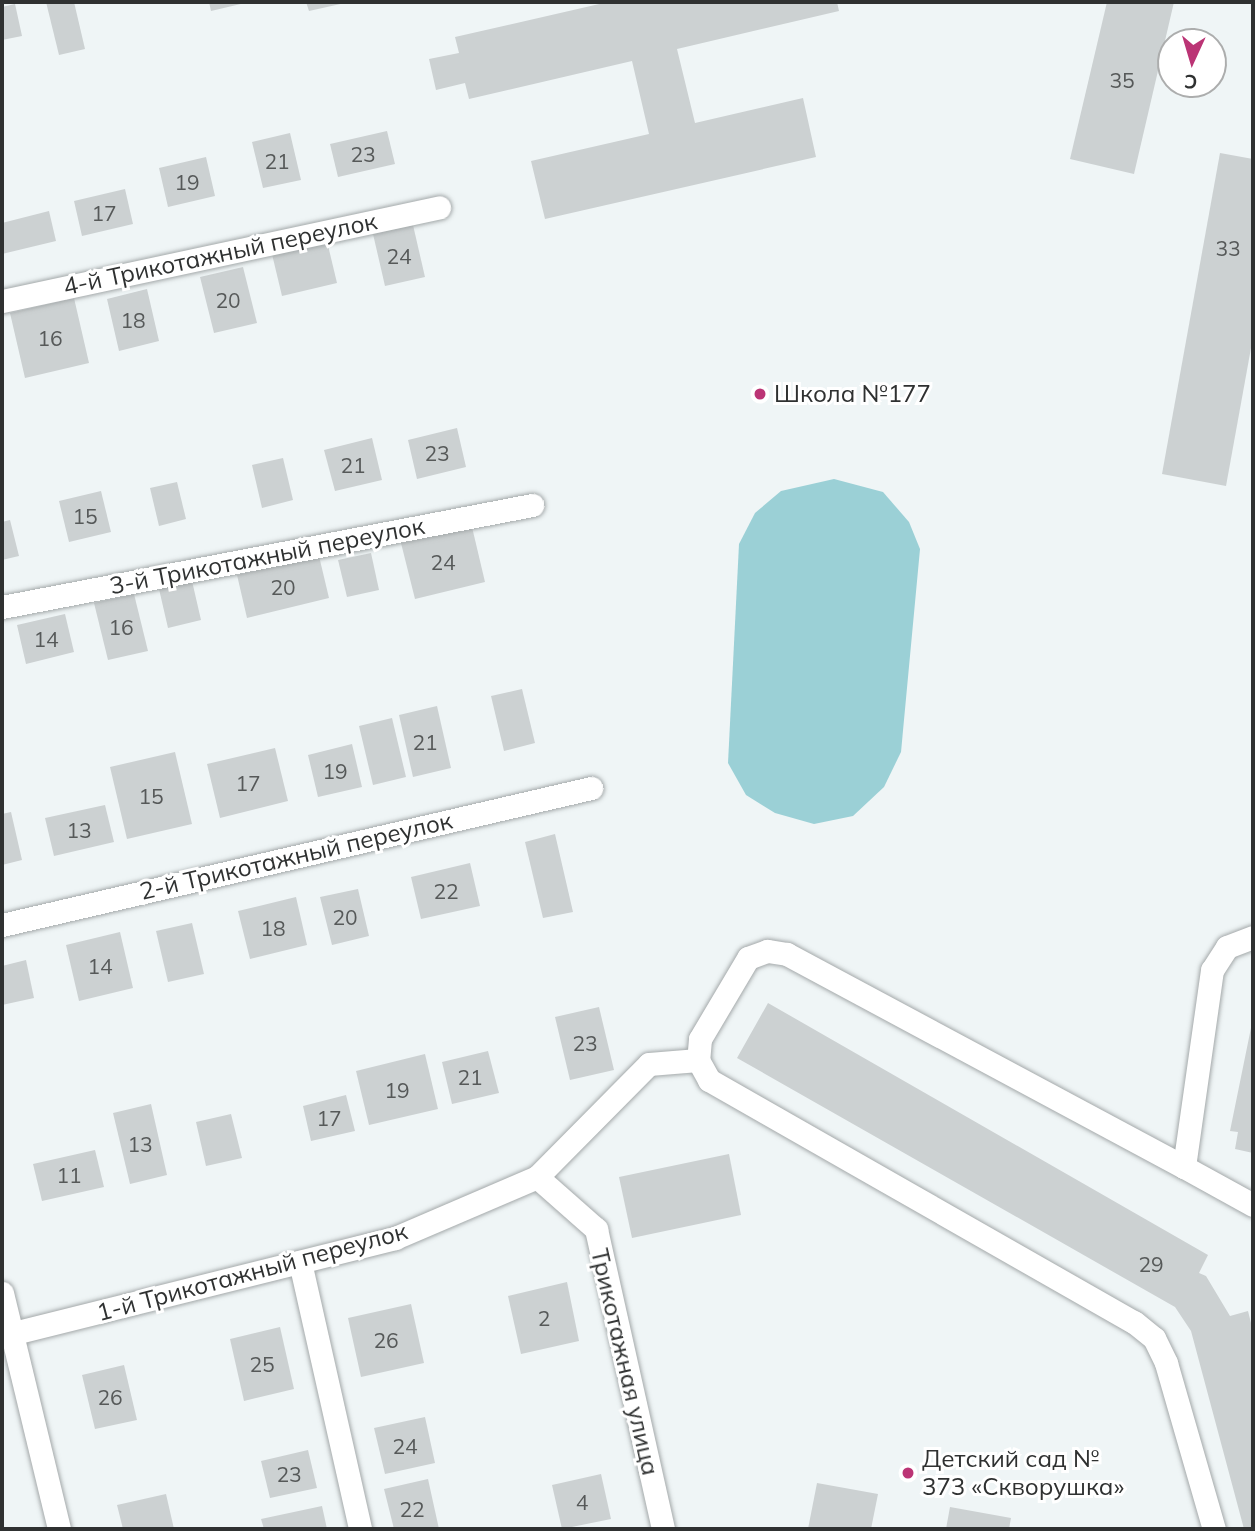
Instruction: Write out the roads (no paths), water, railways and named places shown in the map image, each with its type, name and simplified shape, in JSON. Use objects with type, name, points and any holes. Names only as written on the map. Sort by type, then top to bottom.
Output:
[{"type":"street","name":"4-й Трикотажный переулок","points":[[2,301],[439,207]]},
{"type":"street","name":"3-й Трикотажный переулок","points":[[2,607],[532,505]]},
{"type":"street","name":"2-й Трикотажный переулок","points":[[2,925],[591,788]]},
{"type":"street","points":[[1184,1167],[1212,970],[1227,947],[1253,937]]},
{"type":"street","points":[[1214,1529],[1166,1363],[1154,1338],[1122,1315],[709,1080],[698,1060],[700,1039],[748,958],[767,951],[787,954],[1253,1205]]},
{"type":"street","name":"1-й Трикотажный переулок","points":[[7,1334],[395,1238],[537,1177],[649,1064],[698,1060]]},
{"type":"street","name":"Трикотажная улица","points":[[537,1177],[596,1229],[663,1529]]},
{"type":"street","points":[[300,1262],[360,1529]]},
{"type":"street","points":[[2,1293],[7,1334],[58,1529]]},
{"type":"place","name":"Школа №177","points":[[760,394]]},
{"type":"place","name":"Детский сад № 373 «Скворушка»","points":[[908,1473]]}]
